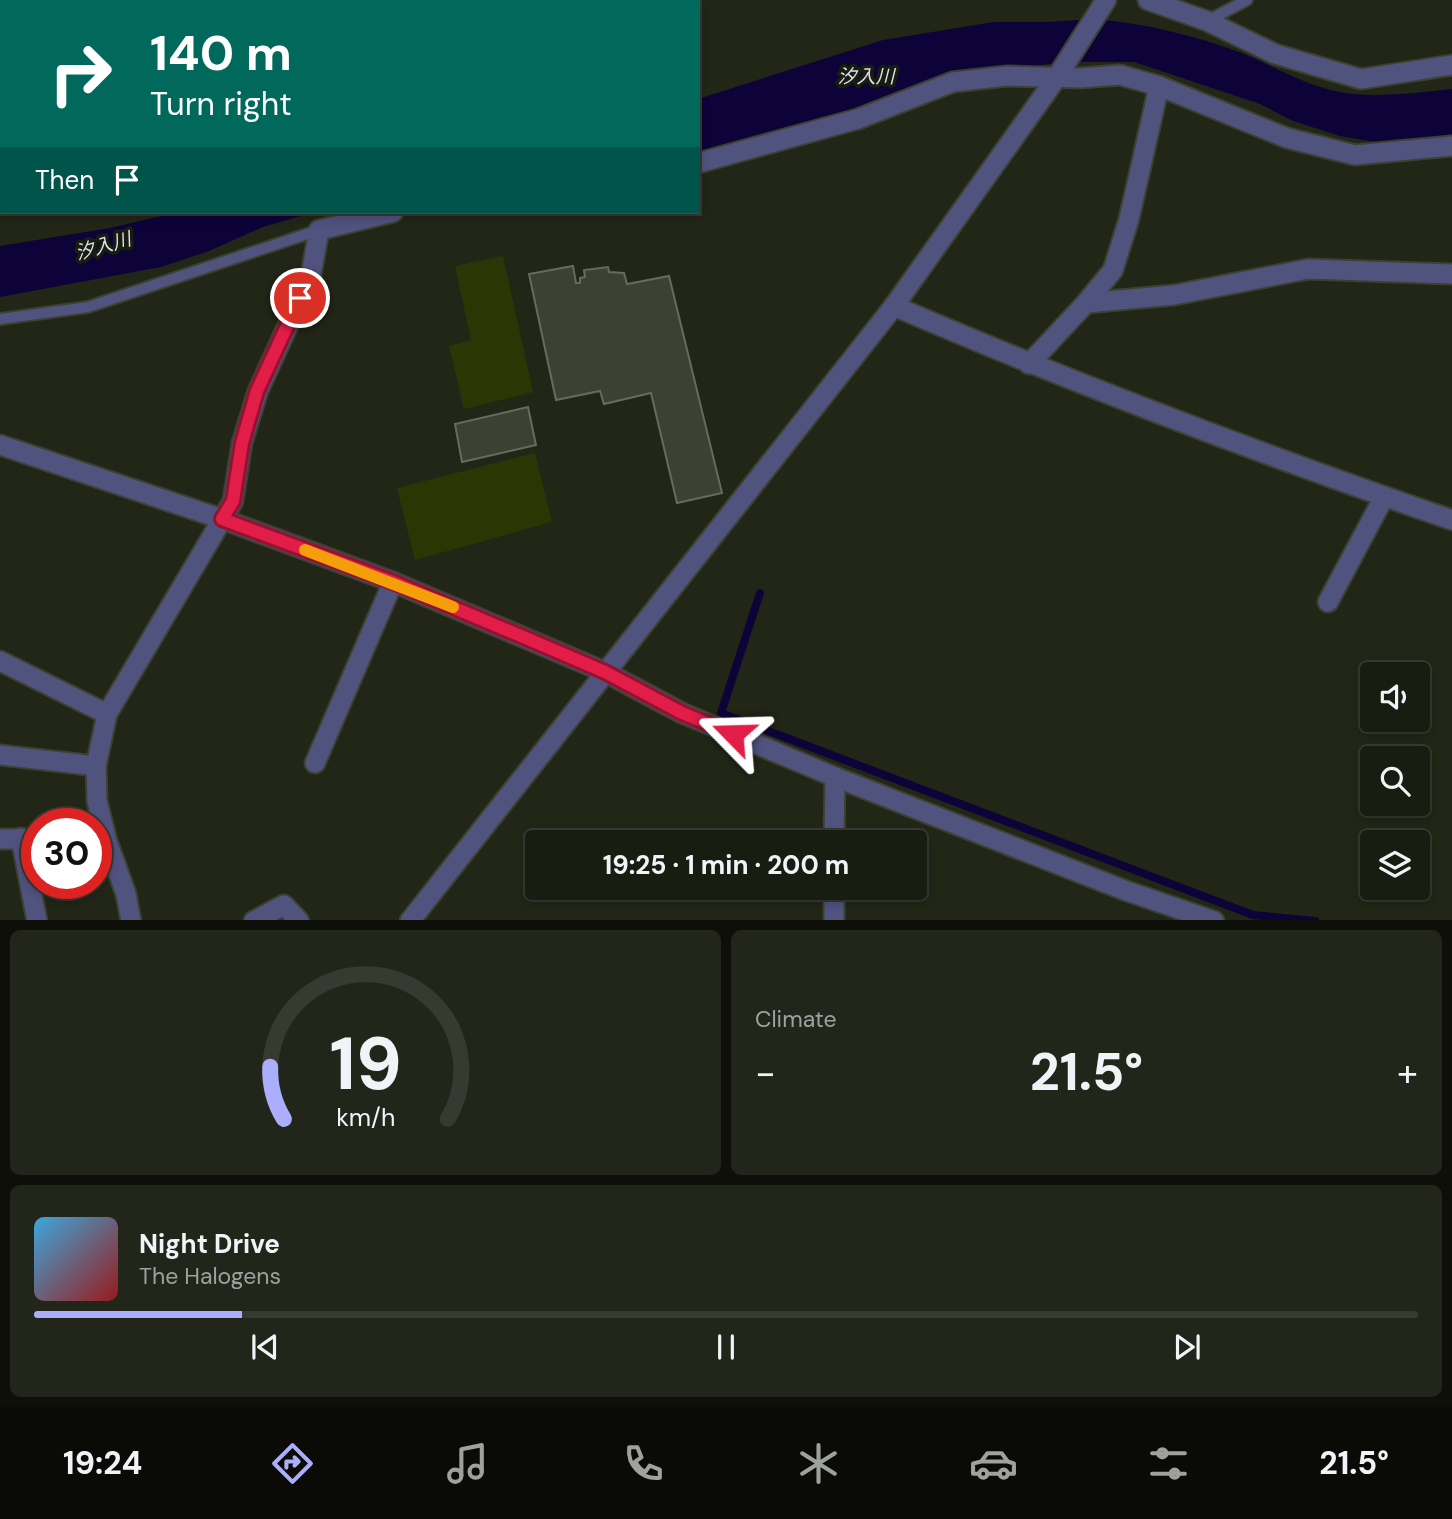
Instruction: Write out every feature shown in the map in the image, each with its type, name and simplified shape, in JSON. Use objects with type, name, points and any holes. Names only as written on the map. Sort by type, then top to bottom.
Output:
[{"type":"street","points":[[410,920],[894,306],[1057,77],[1106,0]]},
{"type":"street","points":[[1148,0],[1207,21],[1275,54],[1361,79],[1452,65]]},
{"type":"street","points":[[700,162],[858,119],[953,82],[1007,76],[1120,75],[1159,86],[1287,138],[1355,155],[1452,146]]},
{"type":"street","points":[[1029,364],[1113,270],[1129,219],[1159,86]]},
{"type":"street","points":[[98,808],[96,766],[107,714],[233,501],[242,443],[257,391],[311,275],[319,230],[378,214]]},
{"type":"street","points":[[1086,303],[1174,295],[1308,270],[1452,274]]},
{"type":"street","points":[[894,306],[1029,364],[1240,445],[1452,520]]},
{"type":"street","points":[[0,445],[222,519],[393,582],[605,672],[682,713],[835,777],[1124,890],[1214,920]]},
{"type":"street","points":[[1328,602],[1384,497]]},
{"type":"street","points":[[315,763],[393,582]]},
{"type":"street","points":[[0,661],[107,714]]},
{"type":"street","points":[[0,755],[96,766]]},
{"type":"street","points":[[834,830],[835,777]]},
{"type":"street","points":[[0,839],[21,838]]},
{"type":"street","points":[[112,863],[126,894],[131,920]]},
{"type":"street","points":[[35,899],[37,920]]},
{"type":"street","points":[[834,900],[834,920]]},
{"type":"street","points":[[254,920],[284,905],[299,920]]},
{"type":"lane","points":[[1207,21],[1247,0]]},
{"type":"lane","points":[[0,319],[88,307],[319,230]]},
{"type":"green space","points":[[503,256],[533,392],[464,409],[449,346],[471,340],[455,266]]},
{"type":"green space","points":[[535,453],[552,522],[415,560],[397,488]]},
{"type":"water","name":"汐入川","points":[[1092,19],[1169,31],[1244,54],[1311,84],[1334,91],[1378,95],[1452,89],[1452,135],[1386,144],[1340,136],[1293,121],[1260,104],[1134,62],[1061,62],[877,103],[775,134],[700,151],[700,98],[883,40],[994,22]]},
{"type":"water","name":"汐入川","points":[[170,214],[307,214],[263,227],[209,251],[161,267],[0,297],[0,246],[110,228]]},
{"type":"building","points":[[573,266],[576,283],[580,283],[580,278],[585,277],[584,270],[608,267],[609,272],[624,273],[627,284],[669,276],[722,493],[677,503],[651,393],[604,404],[600,391],[556,400],[529,274]]},
{"type":"building","points":[[528,407],[536,445],[462,462],[455,424]]},
{"type":"waterway","points":[[760,593],[721,713],[1253,915],[1305,920]]},
{"type":"slow traffic","points":[[305,550],[453,607]]},
{"type":"route","points":[[300,298],[257,391],[242,443],[233,501],[222,519],[393,582],[605,672],[682,713],[733,734]]}]
